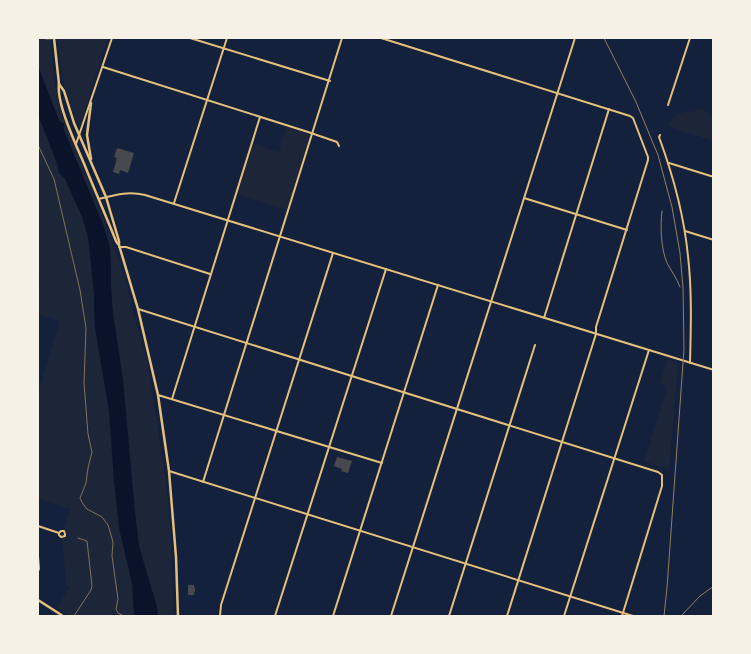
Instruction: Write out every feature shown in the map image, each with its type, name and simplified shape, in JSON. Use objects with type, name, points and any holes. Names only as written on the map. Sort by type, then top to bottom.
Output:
[{"type":"main road","points":[[54,38],[60,84],[79,135],[106,197],[119,246]]},
{"type":"main road","points":[[60,84],[58,90],[63,110],[119,246],[138,309],[158,395],[176,557],[178,616]]},
{"type":"main road","points":[[90,103],[87,135],[92,165]]},
{"type":"main road","points":[[38,600],[63,616]]},
{"type":"street","points":[[76,144],[112,38]]},
{"type":"street","points":[[190,38],[330,81]]},
{"type":"street","points":[[174,203],[227,38]]},
{"type":"street","points":[[203,482],[342,38]]},
{"type":"street","points":[[381,38],[632,116],[648,158],[596,327],[596,334],[507,616]]},
{"type":"street","points":[[391,616],[574,38]]},
{"type":"street","points":[[668,105],[690,38]]},
{"type":"street","points":[[103,67],[337,142],[339,146]]},
{"type":"street","points":[[544,318],[609,109]]},
{"type":"street","points":[[172,399],[260,117]]},
{"type":"street","points":[[660,134],[659,137],[669,163],[685,231],[691,299],[690,363]]},
{"type":"street","points":[[669,163],[714,177]]},
{"type":"street","points":[[99,199],[122,193],[135,193],[174,203],[714,370]]},
{"type":"street","points":[[524,198],[627,230]]},
{"type":"street","points":[[685,231],[714,240]]},
{"type":"street","points":[[119,246],[210,274]]},
{"type":"street","points":[[220,616],[221,605],[333,253]]},
{"type":"street","points":[[275,616],[386,269]]},
{"type":"street","points":[[333,616],[438,285]]},
{"type":"street","points":[[138,309],[658,472],[662,479],[660,494],[622,615]]},
{"type":"street","points":[[449,616],[535,345]]},
{"type":"street","points":[[564,616],[649,350]]},
{"type":"street","points":[[158,395],[382,464]]},
{"type":"street","points":[[168,472],[570,597],[622,615],[633,616]]},
{"type":"street","points":[[38,526],[59,532]]},
{"type":"street","points":[[38,556],[38,571]]},
{"type":"lane","points":[[42,38],[54,38]]},
{"type":"lane","points":[[74,616],[92,588],[87,541],[78,538]]},
{"type":"path","points":[[38,145],[54,179],[80,290],[86,328],[84,384],[88,434],[92,452],[86,484],[80,498],[82,504],[87,509],[102,518],[108,525],[113,542],[112,556],[118,599],[116,609],[118,613],[124,616]]},
{"type":"shaded area","points":[[38,38],[50,38],[53,74],[59,105],[121,265],[147,362],[167,489],[172,546],[173,616],[70,616],[57,608],[70,586],[66,584],[62,538],[65,538],[67,535],[64,530],[70,509],[38,499],[38,391],[60,321],[38,314],[40,279],[38,275]]},
{"type":"shaded area","points":[[57,38],[108,38],[79,128],[67,97]]},
{"type":"shaded area","points":[[38,66],[59,120],[64,123],[64,130],[103,224],[110,247],[113,313],[123,379],[139,546],[158,616],[134,616],[132,584],[119,528],[109,411],[95,328],[94,294],[88,237],[82,217],[65,179],[59,173],[38,115]]},
{"type":"shaded area","points":[[702,108],[713,118],[713,141],[667,126],[676,116]]},
{"type":"shaded area","points":[[286,127],[308,134],[309,138],[287,210],[237,194],[253,144],[279,152]]},
{"type":"shaded area","points":[[667,360],[678,363],[669,470],[644,461],[667,388],[665,385],[660,384]]},
{"type":"building","points":[[117,148],[134,153],[128,173],[120,170],[119,174],[113,172],[117,158],[114,157]]},
{"type":"building","points":[[337,457],[352,461],[348,473],[334,466]]},
{"type":"building","points":[[188,585],[194,585],[194,595],[188,595]]},
{"type":"railway","points":[[604,38],[636,102],[658,155],[672,207],[680,253],[683,288],[684,349],[664,616]]},
{"type":"railway","points":[[662,211],[663,251],[667,263],[680,287]]},
{"type":"railway","points":[[681,616],[700,596],[714,586]]}]
